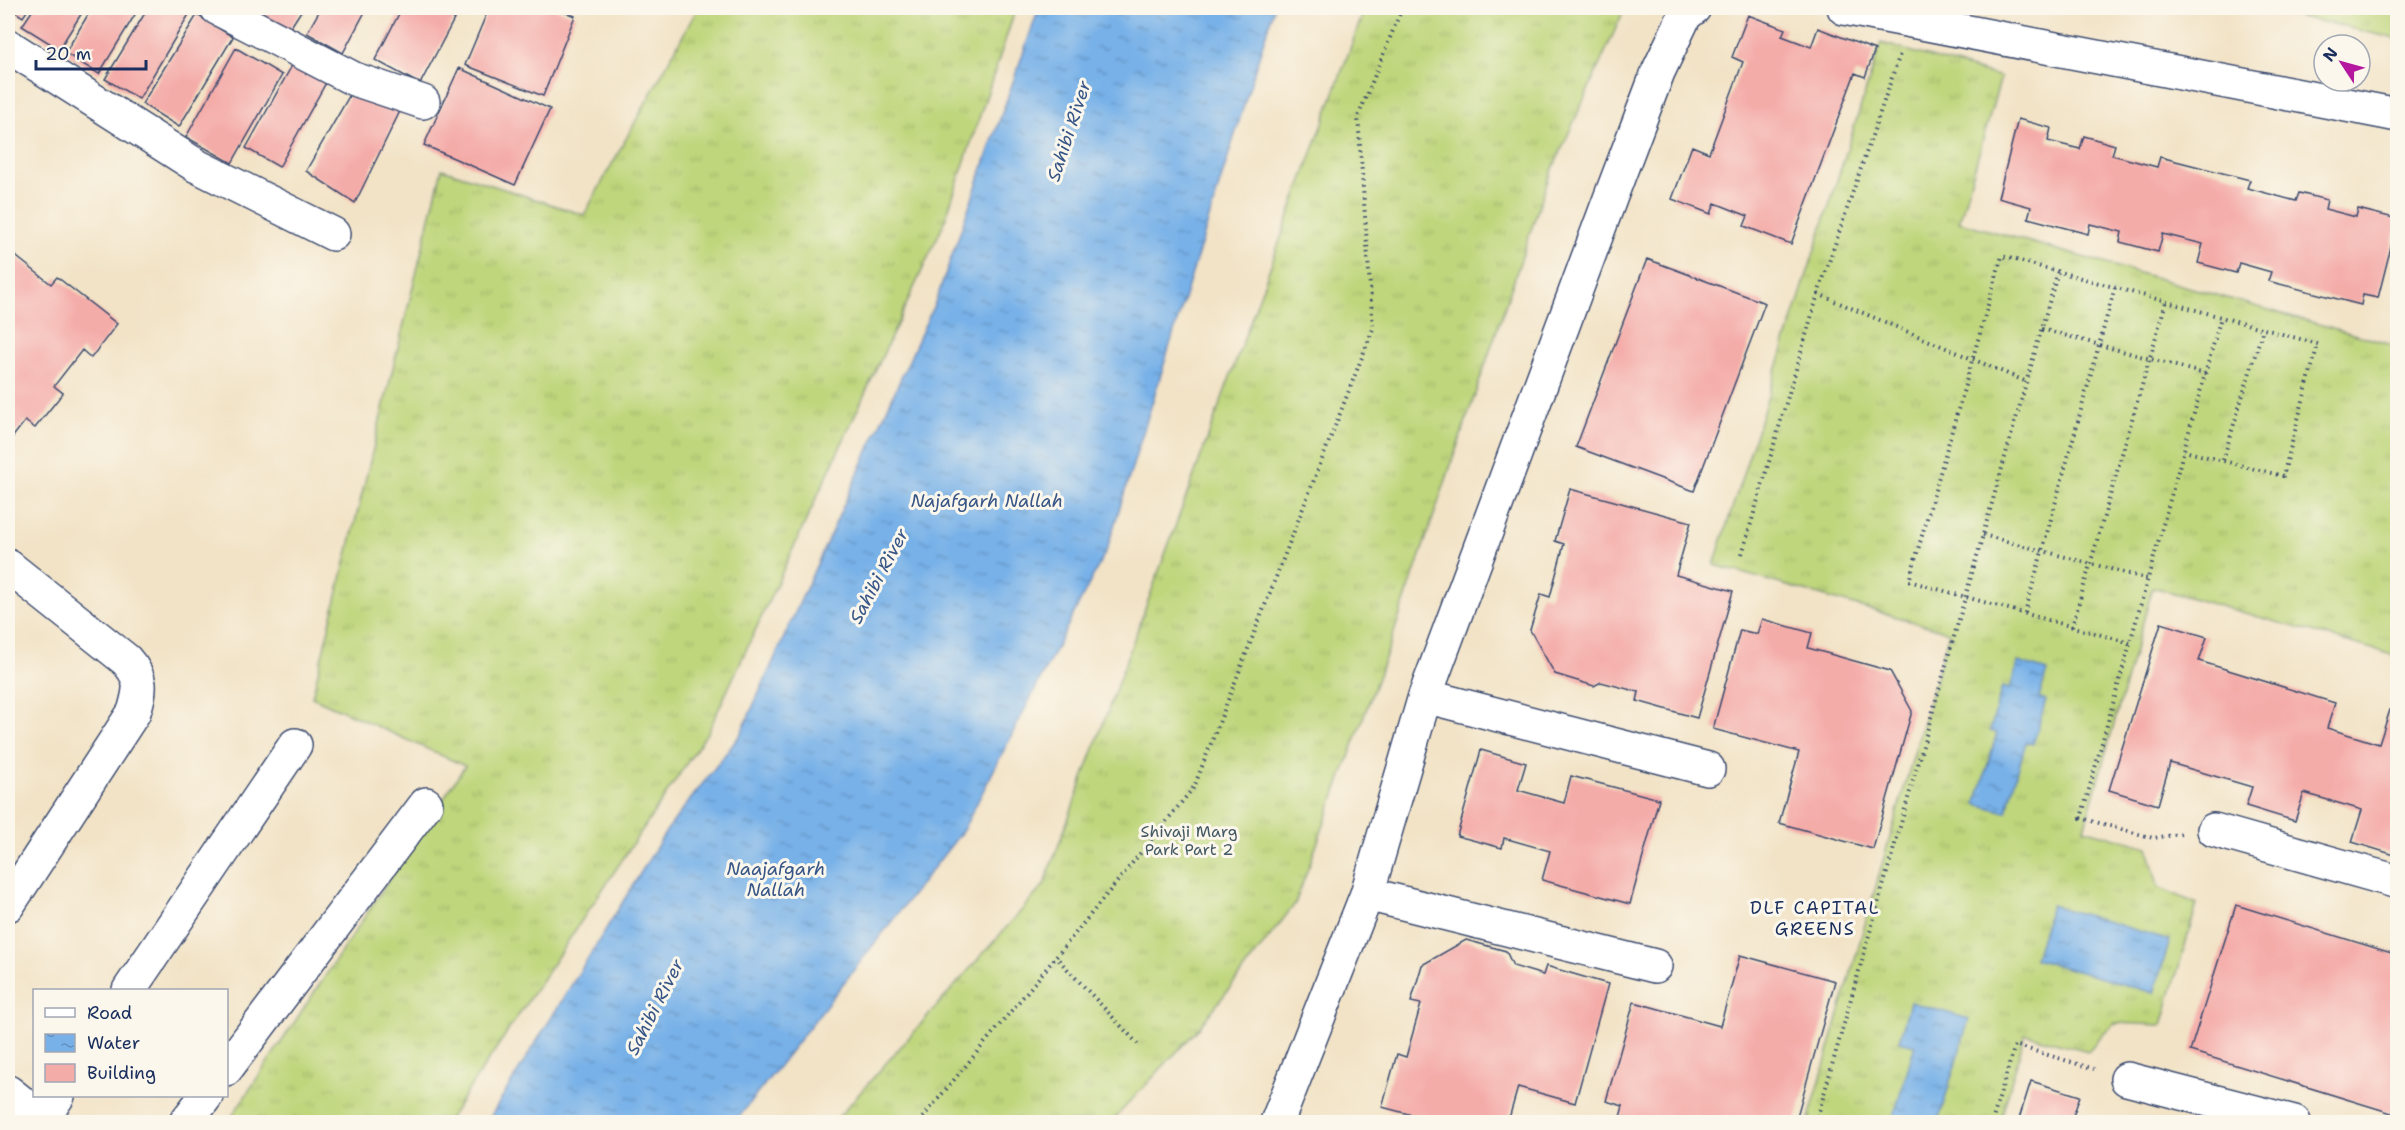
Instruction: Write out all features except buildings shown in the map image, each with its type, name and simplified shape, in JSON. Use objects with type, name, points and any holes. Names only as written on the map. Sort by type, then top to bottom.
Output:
[{"type":"street","points":[[217,8],[354,79],[423,102]]},
{"type":"street","points":[[1277,1122],[1366,894],[1425,696],[1658,72],[1685,15],[1694,8]]},
{"type":"street","points":[[1844,8],[2397,115]]},
{"type":"street","points":[[8,46],[197,166],[333,234]]},
{"type":"street","points":[[8,566],[126,660],[138,674],[139,693],[134,712],[8,906]]},
{"type":"street","points":[[1425,696],[1708,769]]},
{"type":"street","points":[[130,989],[295,745]]},
{"type":"street","points":[[228,1066],[426,804]]},
{"type":"street","points":[[2214,830],[2397,882]]},
{"type":"street","points":[[1366,894],[1655,966]]},
{"type":"street","points":[[2127,1079],[2294,1122]]},
{"type":"street","points":[[8,1092],[49,1112]]},
{"type":"street","points":[[186,1122],[205,1097]]},
{"type":"path","points":[[919,1122],[1194,787],[1373,329],[1358,117],[1402,8]]},
{"type":"path","points":[[1742,554],[1818,294],[1912,20]]},
{"type":"path","points":[[2130,643],[1909,581],[2002,256],[2318,344],[2283,476],[2184,451]]},
{"type":"path","points":[[1816,1122],[2058,271]]},
{"type":"path","points":[[2025,613],[2115,287]]},
{"type":"path","points":[[1818,294],[2027,382]]},
{"type":"path","points":[[2073,627],[2166,302]]},
{"type":"path","points":[[2214,830],[2153,838],[2081,818],[2221,317]]},
{"type":"path","points":[[2042,329],[2205,374]]},
{"type":"path","points":[[2223,460],[2263,329]]},
{"type":"path","points":[[1983,535],[2148,579]]},
{"type":"path","points":[[1056,957],[1138,1044]]},
{"type":"path","points":[[1992,1122],[2015,1045],[2127,1079]]},
{"type":"green space","points":[[698,8],[1016,8],[944,223],[709,730],[447,1122],[228,1122],[465,766],[312,697],[442,169],[584,215]]},
{"type":"green space","name":"Shivaji Marg Park Part 2","points":[[1365,8],[1625,8],[1549,177],[1387,653],[1295,904],[1197,1030],[1111,1122],[834,1122],[1044,885]]},
{"type":"green space","points":[[2262,8],[2397,8],[2397,39]]},
{"type":"green space","points":[[1881,43],[2001,77],[1959,222],[2396,346],[2397,344],[2397,656],[2153,587],[2084,829],[2148,847],[2158,887],[2197,904],[2162,1025],[2114,1023],[2088,1051],[2025,1034],[2000,1122],[1808,1122],[1949,632],[1714,565]]},
{"type":"water","name":"Najafgarh Nallah","points":[[1039,8],[1274,8],[1107,549],[963,830],[735,1122],[487,1122],[667,830],[740,735],[937,298]]},
{"type":"water","points":[[2018,662],[2047,671],[2039,698],[2046,700],[2033,744],[2026,742],[2006,812],[1976,804],[1997,733],[1990,731],[2002,687],[2010,689]]},
{"type":"water","points":[[2051,905],[2170,940],[2154,993],[2035,959]]},
{"type":"water","points":[[1910,1002],[1969,1019],[1938,1122],[1892,1122],[1915,1045],[1899,1041]]},
{"type":"district","name":"DLF CAPITAL GREENS","points":[[1815,918]]},
{"type":"water label","name":"Sahibi River","points":[[1069,131]]},
{"type":"water label","name":"Sahibi River","points":[[879,576]]},
{"type":"water label","name":"Naajafgarh Nallah","points":[[776,879]]},
{"type":"water label","name":"Sahibi River","points":[[655,1007]]}]
